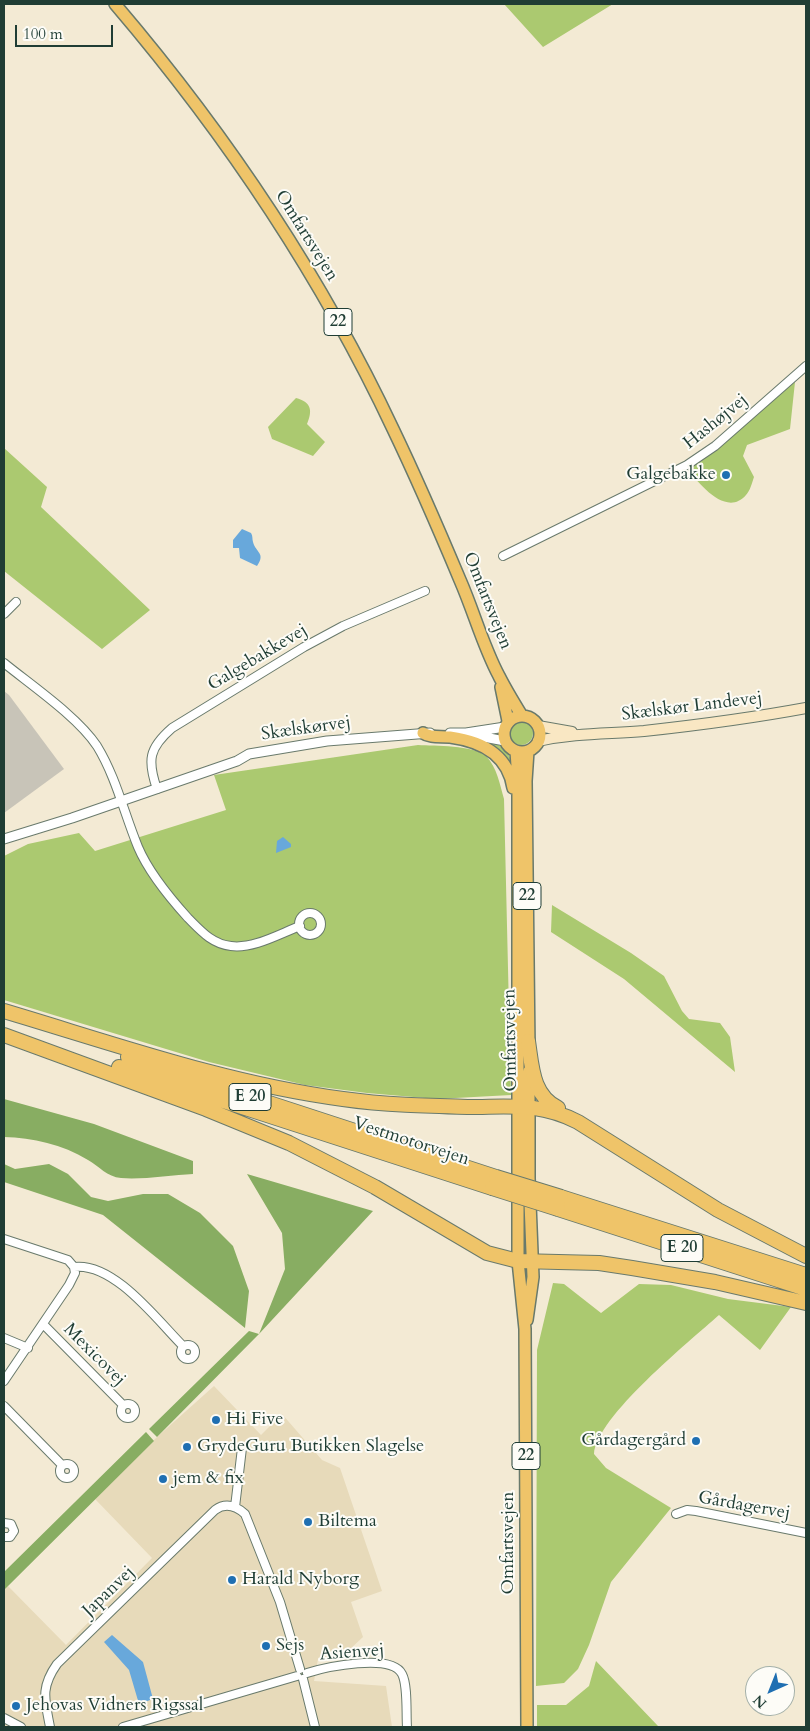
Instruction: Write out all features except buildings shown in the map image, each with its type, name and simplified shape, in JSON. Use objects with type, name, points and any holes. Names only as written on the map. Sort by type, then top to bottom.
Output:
[{"type":"highway","points":[[4,1011],[230,1077],[285,1090],[384,1104],[470,1107],[524,1106],[559,1112],[718,1210],[806,1256]]},
{"type":"highway","name":"Vestmotorvejen","points":[[4,1018],[494,1182]]},
{"type":"highway","name":"Vestmotorvejen","points":[[4,1030],[560,1203],[806,1275]]},
{"type":"highway","points":[[4,1036],[282,1139],[375,1188],[468,1244],[487,1253],[518,1261],[599,1263],[632,1268],[715,1282],[806,1303]]},
{"type":"highway","points":[[528,1041],[532,1075],[540,1093],[552,1105],[582,1120],[613,1144]]},
{"type":"highway","name":"Vestmotorvejen","points":[[560,1203],[806,1288]]},
{"type":"main road","name":"Omfartsvejen","points":[[116,4],[167,67],[238,162],[293,246],[333,313],[366,373],[397,438],[461,582],[498,676],[522,716]]},
{"type":"main road","name":"Omfartsvejen","points":[[498,676],[506,724]]},
{"type":"main road","name":"Skælskør Landevej","points":[[538,741],[580,733],[687,726],[806,708]]},
{"type":"main road","points":[[506,724],[522,716]]},
{"type":"main road","name":"22","points":[[522,716],[531,718],[538,726]]},
{"type":"main road","name":"22","points":[[505,740],[506,724]]},
{"type":"main road","points":[[505,740],[516,751],[528,751],[538,741],[538,726]]},
{"type":"main road","name":"Skælskør Landevej","points":[[538,726],[580,733]]},
{"type":"main road","points":[[423,733],[479,743],[501,760],[511,778],[517,835]]},
{"type":"main road","name":"Omfartsvejen","points":[[516,751],[524,1106],[532,1260],[530,1302],[525,1329]]},
{"type":"main road","name":"Omfartsvejen","points":[[527,1727],[525,1329],[518,1261],[528,1041],[526,791],[528,751]]},
{"type":"main road","points":[[520,1204],[524,1246],[532,1260]]},
{"type":"street","name":"Hashøjvej","points":[[503,556],[688,465],[715,446],[806,366]]},
{"type":"street","name":"Galgebakkevej","points":[[157,788],[150,762],[154,747],[160,738],[172,728],[304,647],[344,626],[425,591]]},
{"type":"street","points":[[4,614],[16,602]]},
{"type":"street","points":[[4,663],[68,716],[95,743],[111,770],[120,801],[139,850],[168,896],[214,942],[232,947],[250,944],[300,926]]},
{"type":"street","name":"Skælskørvej","points":[[466,733],[506,724]]},
{"type":"street","name":"Skælskørvej","points":[[157,788],[237,761],[250,754],[327,741],[423,733],[466,733],[505,740]]},
{"type":"street","points":[[4,840],[157,788]]},
{"type":"street","points":[[4,1239],[68,1260],[74,1267],[75,1273],[44,1325],[4,1381]]},
{"type":"street","points":[[74,1267],[86,1266],[116,1280],[183,1346]]},
{"type":"street","name":"Mexicovej","points":[[44,1325],[123,1405]]},
{"type":"street","points":[[4,1338],[28,1348]]},
{"type":"street","points":[[4,1406],[62,1465]]},
{"type":"street","points":[[242,1448],[235,1507],[245,1514],[280,1602],[302,1674],[315,1727]]},
{"type":"street","name":"Japanvej","points":[[50,1727],[44,1698],[45,1686],[48,1677],[57,1664],[215,1510],[225,1505],[235,1507]]},
{"type":"street","name":"Gårdagervej","points":[[676,1514],[687,1510],[696,1511],[806,1533]]},
{"type":"street","points":[[4,1523],[11,1524],[14,1531],[10,1537],[4,1537]]},
{"type":"street","name":"Asienvej","points":[[302,1674],[342,1665],[387,1663],[394,1665],[403,1676],[407,1727]]},
{"type":"street","points":[[123,1727],[302,1674]]},
{"type":"street","points":[[4,1718],[21,1727]]},
{"type":"shaded area","points":[[4,691],[9,695],[64,769],[4,813]]},
{"type":"shaded area","points":[[214,1386],[261,1435],[282,1414],[322,1460],[340,1468],[382,1591],[351,1602],[363,1637],[348,1651],[318,1659],[314,1681],[386,1686],[392,1727],[4,1727],[4,1590],[8,1586],[66,1645],[152,1558],[95,1499],[157,1437]]},
{"type":"green space","points":[[504,4],[613,4],[543,47]]},
{"type":"green space","points":[[795,382],[790,429],[747,445],[743,456],[754,477],[747,493],[738,501],[730,503],[714,496],[687,469]]},
{"type":"green space","points":[[296,398],[308,404],[310,415],[307,424],[325,442],[313,456],[272,439],[268,427]]},
{"type":"green space","points":[[4,448],[47,487],[41,507],[150,610],[102,649],[4,571]]},
{"type":"green space","points":[[521,721],[529,725],[533,733],[529,741],[521,745],[513,741],[509,733],[513,725]]},
{"type":"green space","points":[[479,738],[501,746],[509,754],[515,777]]},
{"type":"green space","points":[[418,745],[463,748],[480,752],[490,760],[504,799],[511,1095],[437,1099],[305,1085],[209,1062],[4,1000],[4,856],[28,844],[79,833],[95,851],[226,810],[214,775]]},
{"type":"green space","points":[[552,905],[631,953],[664,976],[682,1011],[689,1019],[720,1023],[730,1037],[735,1072],[624,979],[551,932]]},
{"type":"green space","points":[[4,1099],[94,1124],[193,1161],[193,1174],[138,1178],[116,1177],[78,1154],[58,1146],[36,1140],[4,1137]]},
{"type":"green space","points":[[4,1164],[15,1169],[49,1164],[68,1174],[91,1197],[108,1201],[143,1194],[168,1194],[200,1213],[233,1246],[249,1291],[245,1328],[103,1215],[4,1182]]},
{"type":"green space","points":[[247,1174],[373,1211],[259,1334],[285,1269],[282,1233]]},
{"type":"green space","points":[[553,1283],[564,1284],[601,1313],[639,1284],[671,1285],[728,1299],[791,1307],[760,1350],[719,1315],[646,1380],[610,1420],[599,1438],[594,1454],[606,1468],[671,1508],[611,1582],[589,1645],[578,1669],[564,1683],[536,1686],[537,1350]]},
{"type":"green space","points":[[249,1331],[259,1334],[157,1437],[149,1429]]},
{"type":"green space","points":[[146,1432],[154,1441],[4,1590],[4,1572]]},
{"type":"green space","points":[[596,1661],[657,1727],[537,1727],[537,1705],[566,1705],[589,1686]]},
{"type":"water","points":[[242,529],[251,533],[254,546],[260,553],[261,558],[257,566],[240,558],[239,548],[233,548],[233,540]]},
{"type":"water","points":[[283,837],[291,844],[291,847],[276,853],[277,841]]},
{"type":"water","points":[[112,1635],[143,1662],[153,1699],[139,1704],[129,1670],[104,1642]]},
{"type":"place","name":"Galgebakke","points":[[726,475]]},
{"type":"place","name":"Hi Five","points":[[216,1420]]},
{"type":"place","name":"Gårdagergård","points":[[696,1441]]},
{"type":"place","name":"GrydeGuru Butikken Slagelse","points":[[187,1447]]},
{"type":"place","name":"jem & fix","points":[[163,1479]]},
{"type":"place","name":"Biltema","points":[[308,1522]]},
{"type":"place","name":"Harald Nyborg","points":[[232,1580]]},
{"type":"place","name":"Sejs","points":[[266,1646]]},
{"type":"place","name":"Jehovas Vidners Rigssal","points":[[16,1706]]}]
